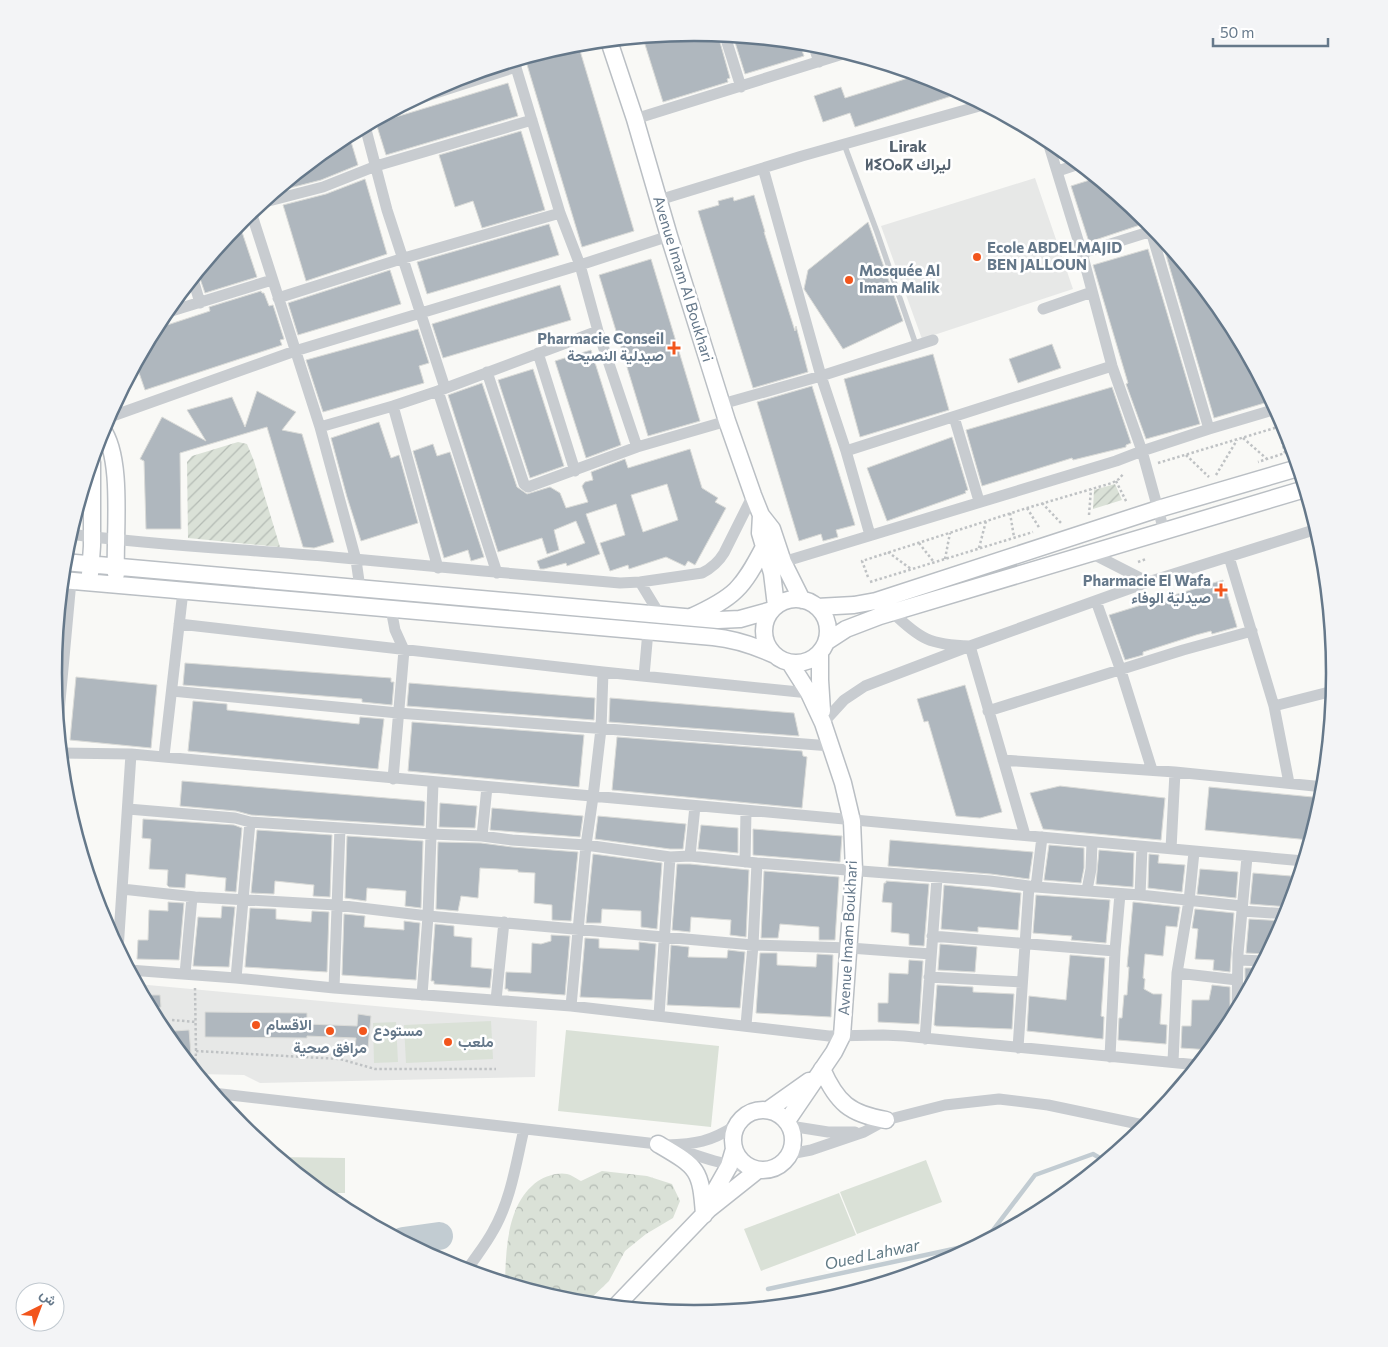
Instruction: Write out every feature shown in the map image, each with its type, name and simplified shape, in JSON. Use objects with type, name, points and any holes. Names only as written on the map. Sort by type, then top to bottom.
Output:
[{"type":"main road","name":"Avenue Imam Al Boukhari","points":[[610,47],[635,119],[669,236],[727,421],[760,515],[760,533],[774,582],[774,608]]},
{"type":"main road","points":[[107,439],[114,464],[117,585]]},
{"type":"main road","points":[[72,562],[660,616],[729,620],[751,617],[774,608],[785,601],[854,605],[876,601],[1158,509],[1293,470]]},
{"type":"main road","points":[[90,583],[92,480]]},
{"type":"main road","points":[[69,581],[731,639],[746,643],[790,663],[806,662],[823,647],[858,624],[892,612],[1299,490]]},
{"type":"main road","name":"Avenue Imam Al Boukhari","points":[[760,515],[772,529],[783,562],[809,603]]},
{"type":"main road","points":[[688,618],[718,604],[739,588],[748,577],[764,547]]},
{"type":"main road","points":[[809,603],[826,621],[828,629],[823,647]]},
{"type":"main road","points":[[774,608],[764,625],[764,634],[766,642],[775,655]]},
{"type":"main road","name":"Avenue Imam Boukhari","points":[[823,647],[820,680],[823,723]]},
{"type":"main road","name":"Avenue Imam Boukhari","points":[[790,663],[809,693],[823,723],[852,821],[854,870],[850,948],[842,1036]]},
{"type":"main road","points":[[788,1124],[834,1052],[842,1036]]},
{"type":"main road","points":[[768,1110],[821,1072]]},
{"type":"main road","points":[[821,1072],[830,1089],[841,1102],[856,1111],[886,1120]]},
{"type":"main road","points":[[758,1110],[768,1110],[781,1116],[788,1124],[793,1135],[793,1145],[790,1154],[777,1167],[768,1170],[754,1168],[737,1156],[734,1149],[733,1133],[741,1118],[758,1110]]},
{"type":"main road","points":[[662,1145],[685,1160],[696,1170],[706,1212]]},
{"type":"main road","points":[[706,1212],[729,1166],[734,1149]]},
{"type":"main road","points":[[621,1301],[706,1212],[754,1168]]},
{"type":"street","points":[[727,43],[741,86]]},
{"type":"street","points":[[816,53],[819,62]]},
{"type":"street","points":[[635,119],[834,57]]},
{"type":"street","points":[[516,67],[560,213],[580,265],[598,331],[638,447]]},
{"type":"street","points":[[659,200],[844,144],[976,107]]},
{"type":"street","points":[[275,199],[323,187],[376,166],[532,120]]},
{"type":"street","points":[[367,133],[387,210],[422,313],[441,389],[497,573]]},
{"type":"street","points":[[1052,153],[1082,253],[1112,366],[1142,451],[1164,531]]},
{"type":"street","points":[[1058,171],[1071,167]]},
{"type":"street","points":[[763,168],[821,376],[846,451],[870,535]]},
{"type":"street","points":[[278,298],[404,258],[560,213]]},
{"type":"street","points":[[253,220],[320,427],[356,560],[360,588]]},
{"type":"street","points":[[1082,253],[1147,233]]},
{"type":"street","points":[[118,414],[296,352],[669,236]]},
{"type":"street","points":[[1156,243],[1209,429]]},
{"type":"street","points":[[177,310],[272,280]]},
{"type":"street","points":[[195,286],[200,303]]},
{"type":"street","points":[[1043,309],[1092,292]]},
{"type":"street","points":[[320,427],[393,406],[598,331]]},
{"type":"street","points":[[722,404],[821,376],[933,340]]},
{"type":"street","points":[[538,353],[575,471]]},
{"type":"street","points":[[846,451],[1112,366]]},
{"type":"street","points":[[487,372],[525,485],[530,487],[638,447],[727,421]]},
{"type":"street","points":[[393,406],[438,568]]},
{"type":"street","points":[[783,562],[1116,461],[1209,429],[1269,411]]},
{"type":"street","points":[[954,417],[979,502]]},
{"type":"street","points":[[77,535],[497,573],[620,583],[640,582],[702,573],[711,568],[718,562],[753,495]]},
{"type":"street","points":[[823,723],[844,700],[865,686],[1148,582],[1310,531]]},
{"type":"street","points":[[1091,553],[1148,582]]},
{"type":"street","points":[[1229,557],[1274,706],[1289,783]]},
{"type":"street","points":[[640,582],[660,616]]},
{"type":"street","points":[[164,756],[183,591]]},
{"type":"street","points":[[1096,601],[1121,671],[1152,770]]},
{"type":"street","points":[[391,609],[395,630],[404,650],[393,779]]},
{"type":"street","points":[[892,612],[910,630],[927,640],[950,646],[970,646]]},
{"type":"street","points":[[179,624],[603,672],[809,693]]},
{"type":"street","points":[[644,676],[648,631]]},
{"type":"street","points":[[988,711],[1121,671],[1183,650],[1252,631]]},
{"type":"street","points":[[970,646],[1024,835]]},
{"type":"street","points":[[571,1006],[586,845],[601,729],[603,672]]},
{"type":"street","points":[[172,691],[398,713],[831,746]]},
{"type":"street","points":[[1274,706],[1326,693]]},
{"type":"street","points":[[67,753],[164,756],[393,779],[1298,861]]},
{"type":"street","points":[[119,935],[131,754]]},
{"type":"street","points":[[1003,760],[1152,770],[1316,786]]},
{"type":"street","points":[[1171,850],[1175,772]]},
{"type":"street","points":[[422,995],[428,916],[433,782]]},
{"type":"street","points":[[482,836],[487,787]]},
{"type":"street","points":[[690,856],[695,806]]},
{"type":"street","points":[[128,808],[235,818],[250,822],[482,836],[586,845],[670,857],[690,856],[990,881],[1032,887],[1140,895],[1279,913]]},
{"type":"street","points":[[745,862],[746,811]]},
{"type":"street","points":[[236,978],[250,822]]},
{"type":"street","points":[[334,988],[340,828]]},
{"type":"street","points":[[1018,1048],[1025,944],[1032,887],[1042,837]]},
{"type":"street","points":[[1087,890],[1092,842]]},
{"type":"street","points":[[1140,895],[1142,846]]},
{"type":"street","points":[[1173,1062],[1177,973],[1189,901],[1194,852]]},
{"type":"street","points":[[659,1015],[670,857]]},
{"type":"street","points":[[1237,998],[1247,857]]},
{"type":"street","points":[[746,1025],[753,945],[757,863]]},
{"type":"street","points":[[925,1039],[938,878]]},
{"type":"street","points":[[122,889],[192,897],[336,905],[428,916],[753,945],[850,948],[931,954]]},
{"type":"street","points":[[1110,1057],[1115,951],[1120,894]]},
{"type":"street","points":[[190,974],[192,897]]},
{"type":"street","points":[[496,1000],[504,922]]},
{"type":"street","points":[[932,936],[1115,951]]},
{"type":"street","points":[[1239,960],[1257,961]]},
{"type":"street","points":[[136,970],[571,1006],[842,1036],[882,1035],[1191,1064]]},
{"type":"street","points":[[1177,973],[1237,980]]},
{"type":"street","points":[[929,977],[1022,982]]},
{"type":"street","points":[[223,1094],[662,1145],[688,1144],[716,1138],[736,1126]]},
{"type":"street","points":[[790,1154],[811,1150],[864,1132],[886,1120],[946,1105],[999,1100],[1048,1105],[1138,1124]]},
{"type":"street","points":[[788,1124],[828,1132],[864,1132]]},
{"type":"street","points":[[473,1266],[493,1231],[508,1197],[524,1128]]},
{"type":"street","points":[[662,1145],[713,1162],[729,1166],[754,1168]]},
{"type":"lane","points":[[844,144],[916,345]]},
{"type":"path","points":[[1159,471],[1157,463],[1276,428]]},
{"type":"path","points":[[1243,438],[1267,459]]},
{"type":"path","points":[[1216,475],[1237,440]]},
{"type":"path","points":[[1250,464],[1285,453],[1283,445]]},
{"type":"path","points":[[1186,455],[1209,477]]},
{"type":"path","points":[[868,577],[862,561],[1116,481],[1126,470]]},
{"type":"path","points":[[1201,480],[1225,472]]},
{"type":"path","points":[[1116,481],[1127,503],[1120,505]]},
{"type":"path","points":[[1091,489],[1089,514],[1096,512]]},
{"type":"path","points":[[1042,503],[1061,523],[1054,525]]},
{"type":"path","points":[[1027,508],[1040,530]]},
{"type":"path","points":[[1010,513],[1014,537]]},
{"type":"path","points":[[979,548],[986,521]]},
{"type":"path","points":[[870,582],[1047,527]]},
{"type":"path","points":[[945,558],[950,532]]},
{"type":"path","points":[[919,542],[933,562]]},
{"type":"path","points":[[888,552],[911,569]]},
{"type":"path","points":[[190,974],[196,1022],[195,1062]]},
{"type":"path","points":[[172,1020],[196,1022]]},
{"type":"path","points":[[196,1051],[340,1059],[375,1069],[496,1069]]},
{"type":"shaded area","name":"Ecole ABDELMAJID BEN JALLOUN","points":[[1035,178],[1073,289],[922,339],[881,226]]},
{"type":"shaded area","points":[[143,985],[537,1021],[535,1077],[260,1083],[244,1075],[206,1074],[168,1025]]},
{"type":"green space","points":[[238,442],[247,444],[254,461],[280,547],[188,538],[187,462],[192,456]]},
{"type":"green space","points":[[1115,484],[1122,500],[1093,509],[1094,490]]},
{"type":"green space","name":"ملعب","points":[[491,1021],[493,1059],[406,1063],[404,1025]]},
{"type":"green space","points":[[396,1022],[398,1062],[374,1063],[373,1023]]},
{"type":"green space","points":[[566,1030],[719,1046],[711,1127],[558,1111]]},
{"type":"green space","points":[[287,1157],[345,1158],[345,1193],[334,1193]]},
{"type":"green space","points":[[926,1160],[942,1202],[857,1234],[840,1192]]},
{"type":"green space","points":[[602,1171],[647,1176],[672,1184],[680,1201],[673,1218],[646,1234],[625,1251],[609,1281],[592,1297],[571,1294],[505,1276],[510,1227],[520,1201],[528,1190],[538,1181],[552,1175],[567,1174],[581,1181]]},
{"type":"green space","points":[[839,1193],[856,1235],[761,1271],[744,1229]]},
{"type":"building","points":[[694,41],[720,42],[730,78],[727,79],[728,82],[663,102],[645,44]]},
{"type":"building","points":[[735,43],[802,51],[804,56],[745,74]]},
{"type":"building","points":[[580,52],[634,231],[582,247],[527,64]]},
{"type":"building","points":[[907,79],[952,96],[855,127],[850,113],[823,122],[814,96],[841,87],[845,98]]},
{"type":"building","points":[[508,83],[518,116],[386,155],[377,127],[392,118]]},
{"type":"building","points":[[521,131],[545,210],[482,228],[473,201],[455,207],[439,155]]},
{"type":"building","points":[[351,143],[358,165],[321,180],[289,188]]},
{"type":"building","points":[[365,179],[387,254],[306,281],[283,205],[326,194]]},
{"type":"building","points":[[1089,180],[1140,225],[1089,242],[1071,186]]},
{"type":"building","points":[[754,195],[795,331],[796,326],[808,372],[753,388],[698,211],[719,205],[718,201],[733,197],[734,201]]},
{"type":"building","name":"Mosquée Al Imam Malik","points":[[868,222],[903,321],[843,349],[804,289],[808,270]]},
{"type":"building","points":[[549,224],[559,255],[427,294],[417,262]]},
{"type":"building","points":[[242,232],[257,277],[205,293],[200,279]]},
{"type":"building","points":[[1148,249],[1200,424],[1146,439],[1126,384],[1128,383],[1093,265]]},
{"type":"building","points":[[1165,253],[1196,289],[1220,322],[1242,357],[1265,403],[1214,418]]},
{"type":"building","points":[[651,259],[700,421],[648,436],[599,275]]},
{"type":"building","points":[[390,270],[401,304],[298,335],[288,303]]},
{"type":"building","points":[[560,285],[571,320],[443,358],[432,324]]},
{"type":"building","points":[[261,291],[264,293],[269,306],[273,305],[284,339],[280,340],[282,345],[145,390],[139,371],[166,325],[210,311],[209,307]]},
{"type":"building","points":[[418,329],[429,363],[419,366],[424,383],[323,412],[306,360]]},
{"type":"building","points":[[1052,344],[1061,368],[1018,383],[1009,359]]},
{"type":"building","points":[[591,350],[621,445],[586,458],[555,361]]},
{"type":"building","points":[[933,354],[949,410],[860,437],[844,379]]},
{"type":"building","points":[[533,369],[564,466],[530,478],[498,380]]},
{"type":"building","points":[[482,383],[517,487],[527,494],[550,487],[560,493],[566,508],[588,502],[582,486],[585,482],[593,480],[591,472],[625,459],[628,468],[690,449],[702,488],[718,498],[715,502],[726,508],[695,565],[688,561],[685,566],[666,557],[629,569],[628,565],[610,571],[600,543],[625,535],[616,504],[586,514],[600,554],[567,566],[566,563],[540,569],[537,561],[585,543],[576,521],[554,530],[559,550],[547,554],[542,538],[498,552],[448,395]],"holes":[[[667,484],[678,520],[643,532],[631,495]]]},
{"type":"building","points":[[812,386],[855,525],[836,530],[838,537],[823,541],[821,534],[799,541],[757,402]]},
{"type":"building","points":[[1112,387],[1131,443],[1126,445],[1126,447],[1073,460],[1072,458],[982,486],[966,430]]},
{"type":"building","points":[[257,391],[296,412],[282,430],[302,434],[334,542],[314,548],[303,547],[267,427],[180,453],[181,529],[146,529],[144,461],[140,459],[162,417],[206,441],[187,410],[232,397],[245,427]]},
{"type":"building","points":[[379,422],[391,458],[399,455],[418,523],[361,541],[331,438]]},
{"type":"building","points":[[952,437],[968,490],[965,491],[966,493],[887,521],[867,468]]},
{"type":"building","points":[[433,444],[437,456],[450,452],[484,557],[471,561],[468,550],[444,558],[413,451]]},
{"type":"building","points":[[1223,580],[1237,627],[1212,634],[1211,631],[1196,635],[1143,652],[1143,655],[1125,660],[1109,615]]},
{"type":"building","points":[[185,663],[391,678],[391,682],[394,682],[392,705],[362,702],[362,699],[183,685]]},
{"type":"building","points":[[76,677],[157,685],[151,748],[70,740]]},
{"type":"building","points":[[409,683],[595,698],[594,720],[407,706]]},
{"type":"building","points":[[965,685],[1002,812],[980,818],[956,816],[928,721],[924,722],[917,699]]},
{"type":"building","points":[[610,698],[794,713],[799,736],[609,722]]},
{"type":"building","points":[[193,701],[227,704],[227,710],[359,724],[360,717],[384,719],[378,769],[188,751]]},
{"type":"building","points":[[412,722],[584,735],[579,787],[408,771]]},
{"type":"building","points":[[617,737],[802,751],[803,756],[807,757],[802,808],[612,790]]},
{"type":"building","points":[[182,781],[423,801],[425,802],[424,826],[251,815],[236,811],[180,806]]},
{"type":"building","points":[[1060,786],[1165,798],[1161,840],[1043,829],[1030,793]]},
{"type":"building","points":[[1209,787],[1314,797],[1304,839],[1205,830]]},
{"type":"building","points":[[440,803],[477,806],[475,828],[439,827]]},
{"type":"building","points":[[492,808],[583,816],[580,837],[490,830]]},
{"type":"building","points":[[598,816],[686,824],[683,849],[595,839]]},
{"type":"building","points":[[143,819],[234,825],[242,828],[236,892],[225,891],[226,878],[186,874],[185,888],[169,887],[167,885],[168,870],[149,869],[151,839],[142,838]]},
{"type":"building","points":[[701,825],[738,828],[738,853],[698,849]]},
{"type":"building","points":[[753,829],[842,836],[840,862],[753,855]]},
{"type":"building","points":[[257,830],[332,835],[330,897],[313,896],[314,885],[275,881],[274,894],[251,893]]},
{"type":"building","points":[[347,836],[423,841],[421,908],[405,906],[406,891],[367,888],[366,901],[345,898]]},
{"type":"building","points":[[890,840],[1033,852],[1029,879],[888,866]]},
{"type":"building","points":[[438,842],[481,843],[578,852],[571,921],[552,920],[552,905],[534,903],[535,873],[518,872],[518,870],[480,868],[478,898],[461,896],[458,911],[436,909]]},
{"type":"building","points":[[1049,845],[1084,848],[1084,868],[1081,883],[1044,880]]},
{"type":"building","points":[[1099,850],[1134,853],[1133,887],[1096,884]]},
{"type":"building","points":[[593,854],[662,863],[657,929],[641,927],[641,911],[602,909],[601,923],[586,923]]},
{"type":"building","points":[[1149,854],[1159,855],[1158,863],[1185,865],[1182,892],[1148,888]]},
{"type":"building","points":[[677,864],[749,870],[746,937],[730,935],[731,920],[691,917],[690,932],[672,930]]},
{"type":"building","points":[[1200,869],[1238,872],[1236,898],[1197,894]]},
{"type":"building","points":[[764,871],[839,877],[835,940],[819,940],[819,927],[780,924],[778,938],[761,938]]},
{"type":"building","points":[[1253,873],[1291,876],[1291,883],[1281,906],[1250,904]]},
{"type":"building","points":[[886,881],[929,884],[924,946],[909,945],[909,934],[891,932],[892,903],[882,902],[884,883]]},
{"type":"building","points":[[944,885],[1021,893],[1018,930],[978,927],[978,932],[941,929]]},
{"type":"building","points":[[1036,895],[1110,900],[1106,943],[1071,940],[1072,936],[1033,933]]},
{"type":"building","points":[[168,902],[184,903],[179,960],[137,959],[138,940],[148,940],[149,910],[168,911]]},
{"type":"building","points":[[1133,902],[1180,907],[1177,927],[1166,926],[1163,956],[1145,954],[1144,989],[1153,994],[1162,994],[1160,1024],[1167,1025],[1166,1044],[1118,1040],[1119,1018],[1122,1018],[1124,995],[1127,995],[1129,967],[1127,967]]},
{"type":"building","points":[[222,906],[235,907],[229,967],[193,966],[198,917],[221,918]]},
{"type":"building","points":[[250,908],[276,909],[276,919],[311,922],[312,911],[329,912],[327,972],[245,967]]},
{"type":"building","points":[[1195,909],[1234,913],[1230,972],[1213,970],[1214,960],[1195,959],[1198,929],[1192,928]]},
{"type":"building","points":[[344,914],[365,916],[364,927],[404,930],[404,921],[420,923],[416,980],[342,975]]},
{"type":"building","points":[[1249,919],[1276,920],[1261,954],[1246,953]]},
{"type":"building","points":[[435,924],[454,926],[454,936],[472,938],[471,967],[492,969],[490,988],[434,984],[434,981],[431,981]]},
{"type":"building","points":[[551,935],[570,936],[565,995],[508,991],[508,989],[505,989],[506,972],[531,973],[532,943],[541,944],[551,941]]},
{"type":"building","points":[[585,938],[599,939],[599,948],[639,950],[639,942],[656,944],[652,1000],[580,997]]},
{"type":"building","points":[[940,944],[977,947],[975,972],[938,970]]},
{"type":"building","points":[[671,945],[689,947],[688,957],[727,958],[728,950],[745,952],[740,1008],[667,1005]]},
{"type":"building","points":[[760,953],[777,953],[777,965],[816,967],[817,954],[833,955],[831,1017],[756,1013]]},
{"type":"building","points":[[1070,955],[1105,958],[1101,1016],[1104,1017],[1103,1039],[1027,1031],[1029,996],[1066,1000]]},
{"type":"building","points":[[909,960],[923,961],[919,1024],[878,1022],[878,1003],[888,1003],[889,973],[908,974]]},
{"type":"building","points":[[1245,968],[1253,968],[1245,984]]},
{"type":"building","points":[[937,985],[973,987],[973,992],[1014,994],[1012,1029],[934,1025]]},
{"type":"building","points":[[1212,985],[1230,987],[1230,1009],[1202,1049],[1181,1048],[1182,1026],[1191,1026],[1192,1000],[1209,1000]]},
{"type":"building","points":[[149,995],[160,995],[161,1007],[157,1008]]},
{"type":"building","name":"الاقسام","points":[[205,1012],[307,1013],[307,1024],[357,1026],[358,1014],[371,1016],[368,1048],[355,1047],[356,1038],[307,1036],[307,1038],[205,1037]]},
{"type":"building","points":[[189,1030],[191,1057],[174,1033],[174,1031]]},
{"type":"waterway","name":"Oued Lahwar","points":[[993,1231],[1035,1175],[1093,1154],[1100,1158]]},
{"type":"waterway","points":[[412,1240],[439,1236]]},
{"type":"waterway","name":"Oued Lahwar","points":[[768,1289],[959,1248]]},
{"type":"place","name":"Ecole ABDELMAJID BEN JALLOUN","points":[[977,257]]},
{"type":"place","name":"Mosquée Al Imam Malik","points":[[849,280]]},
{"type":"place","name":"Pharmacie Conseil صيدلية النصيحة","points":[[674,348]]},
{"type":"place","name":"Pharmacie El Wafa صيدلية الوفاء","points":[[1221,590]]},
{"type":"place","name":"الاقسام","points":[[256,1025]]},
{"type":"place","name":"مرافق صحية","points":[[330,1031]]},
{"type":"place","name":"مستودع","points":[[363,1031]]},
{"type":"place","name":"ملعب","points":[[448,1042]]},
{"type":"district","name":"Lirak ⵍⵉⵔⴰⴽ ليراك","points":[[908,155]]}]
